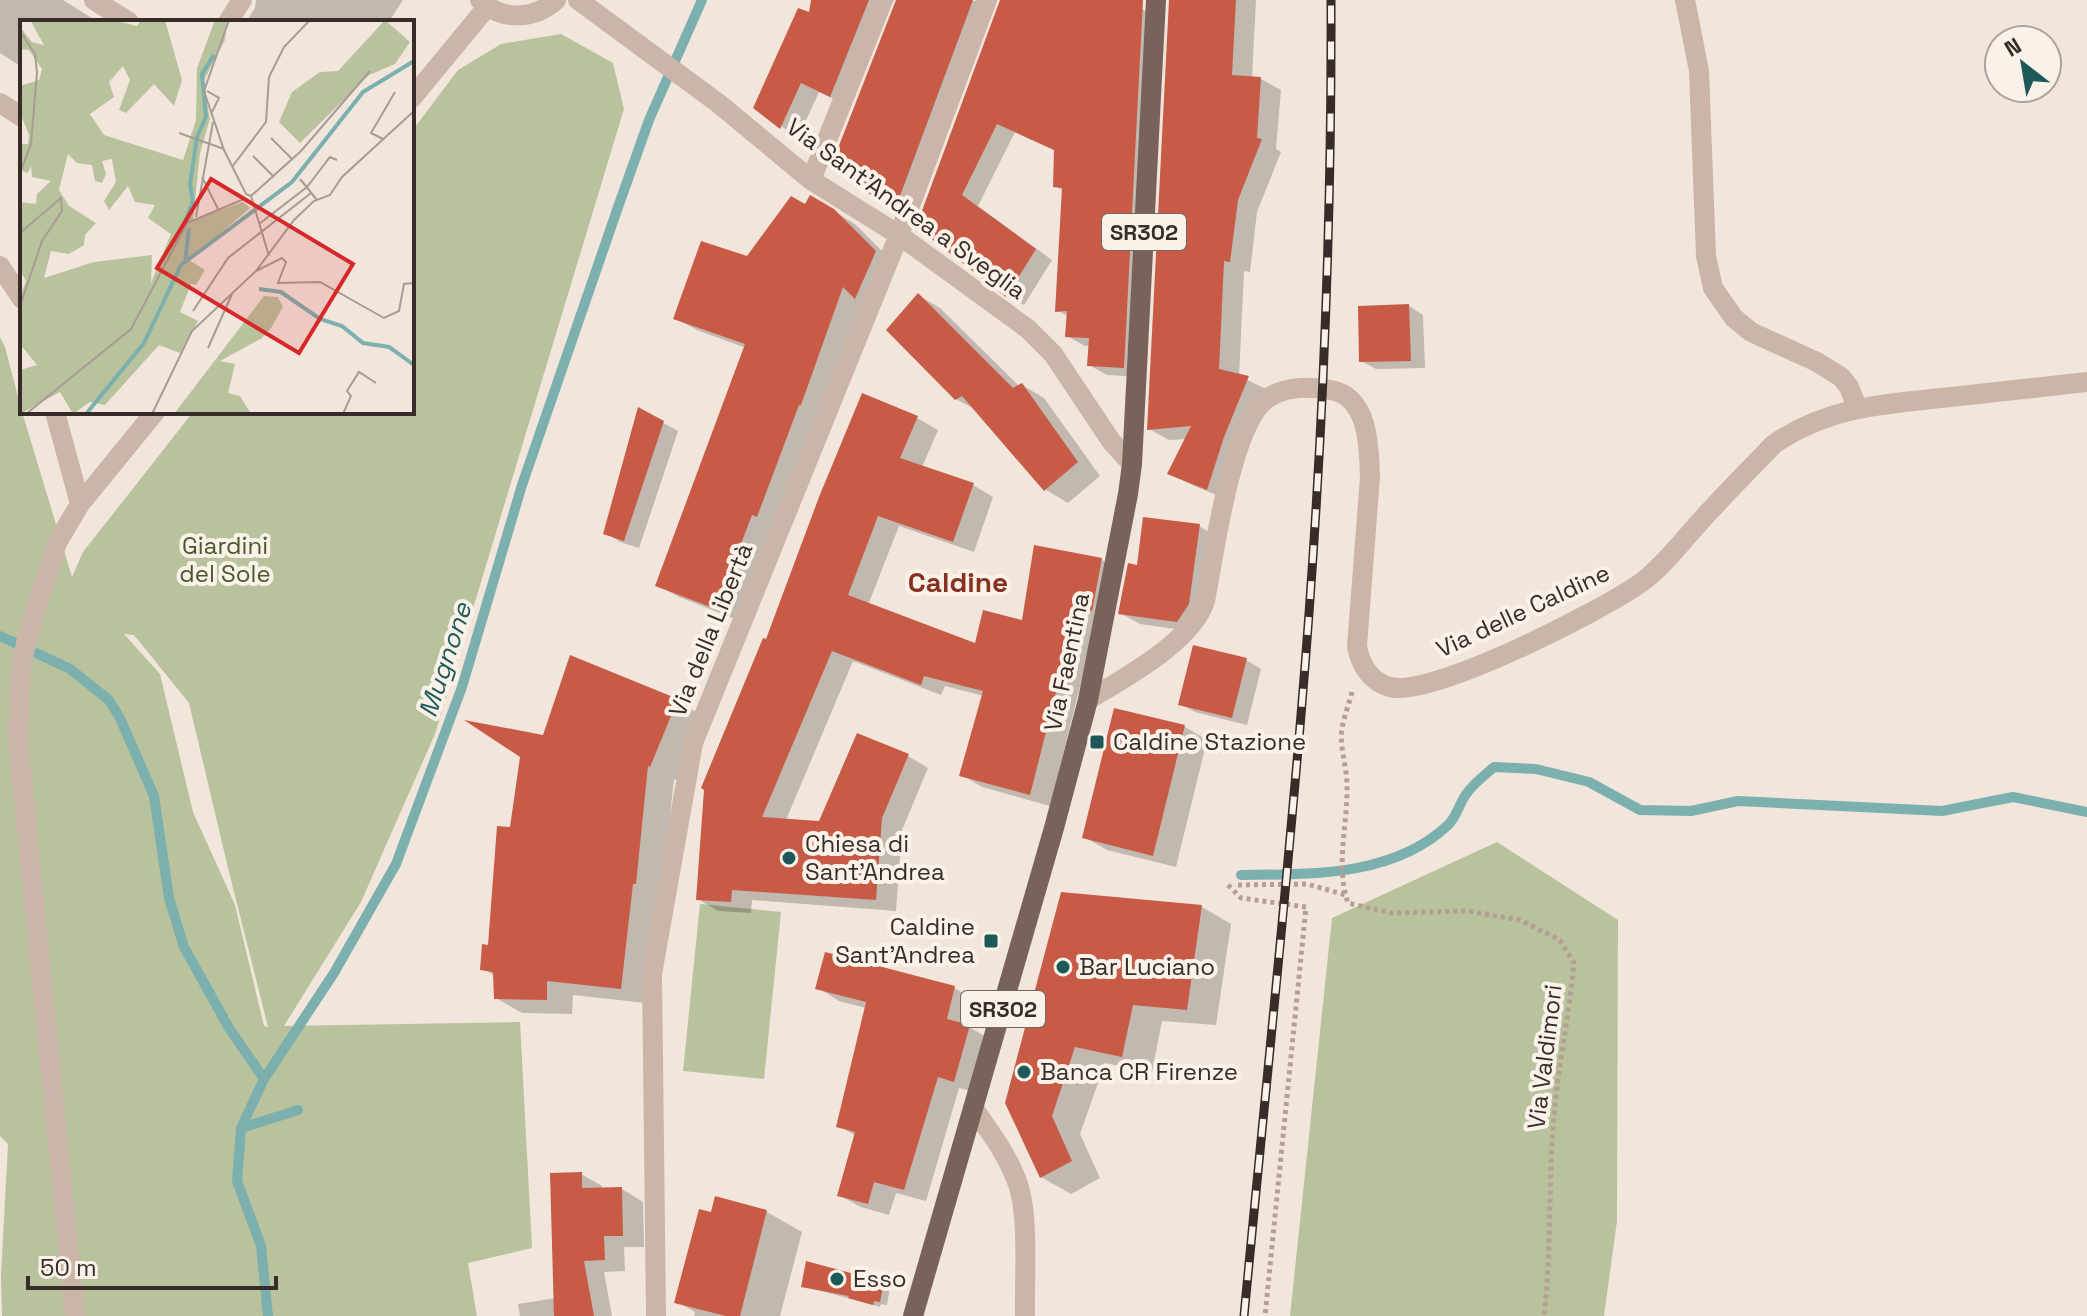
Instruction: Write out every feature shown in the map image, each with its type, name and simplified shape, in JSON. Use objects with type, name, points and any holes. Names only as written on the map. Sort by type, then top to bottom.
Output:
[{"type":"main road","name":"Via Faentina","points":[[913,1316],[1051,842],[1088,700],[1132,464],[1156,0]]},
{"type":"street","points":[[94,0],[126,20]]},
{"type":"street","points":[[229,20],[242,0]]},
{"type":"street","points":[[414,95],[484,3],[506,15],[524,16],[537,13],[556,0]]},
{"type":"street","name":"Via Sant'Andrea a Sveglia","points":[[578,0],[718,103],[811,180],[899,235],[1028,329],[1053,354],[1111,441],[1132,464]]},
{"type":"street","points":[[811,180],[883,0]]},
{"type":"street","name":"Via della Libertà","points":[[656,1316],[652,974],[693,743],[899,235],[987,0]]},
{"type":"street","points":[[1685,0],[1699,71],[1706,256],[1713,288],[1734,318],[1751,332],[1817,362],[1841,377],[1857,407]]},
{"type":"street","points":[[0,103],[20,116]]},
{"type":"street","points":[[0,266],[20,296]]},
{"type":"street","name":"Via delle Caldine","points":[[1359,656],[1368,673],[1380,682],[1389,686],[1410,687],[1428,684],[1478,665],[1571,621],[1643,581],[1774,444],[1820,418],[1857,407],[2087,382]]},
{"type":"street","points":[[1088,700],[1169,646],[1196,622],[1205,601],[1237,450],[1252,415],[1262,403],[1284,390],[1323,389],[1347,396],[1359,411],[1365,430],[1370,477],[1357,635],[1359,656]]},
{"type":"street","points":[[56,414],[80,504]]},
{"type":"street","points":[[75,1316],[18,739],[21,666],[57,543],[80,504],[153,414]]},
{"type":"street","points":[[974,1109],[1017,1180],[1023,1220],[1025,1316]]},
{"type":"path","points":[[1346,895],[1340,860],[1347,784],[1341,731],[1359,656]]},
{"type":"path","points":[[1238,885],[1307,884],[1346,895]]},
{"type":"path","points":[[1228,885],[1241,898],[1306,907],[1265,1316]]},
{"type":"path","name":"Via Valdimori","points":[[1346,895],[1348,903],[1392,913],[1467,911],[1520,920],[1560,940],[1574,963],[1554,1113],[1544,1316]]},
{"type":"green space","name":"Giardini del Sole","points":[[561,34],[613,63],[624,109],[435,734],[361,902],[284,1026],[520,1022],[532,1248],[468,1263],[477,1316],[2,1316],[1,1275],[8,1144],[0,1136],[0,337],[20,404],[20,414],[23,414],[72,577],[83,552],[191,414],[414,414],[414,128],[458,70],[501,44]],"holes":[[[124,634],[134,635],[189,703],[228,868],[268,1027],[264,1026],[235,905],[193,812],[160,674]]]},
{"type":"green space","points":[[1497,842],[1618,920],[1617,1221],[1604,1316],[1290,1316],[1332,918]]},
{"type":"green space","points":[[700,904],[781,912],[764,1079],[683,1071]]},
{"type":"building","points":[[811,0],[869,0],[830,97],[801,83],[780,129],[753,108],[798,8],[809,12]]},
{"type":"building","points":[[896,0],[973,0],[894,212],[831,166]]},
{"type":"building","points":[[1000,0],[1143,0],[1124,368],[1087,366],[1089,338],[1065,337],[1067,311],[1055,312],[1062,188],[1053,187],[1054,150],[997,124],[962,195],[1036,249],[1006,297],[916,227]]},
{"type":"building","points":[[1169,0],[1236,0],[1232,75],[1261,77],[1257,138],[1262,139],[1238,200],[1230,262],[1224,261],[1219,369],[1249,376],[1207,490],[1167,474],[1191,426],[1147,430]]},
{"type":"building","points":[[810,195],[834,209],[876,251],[855,299],[843,287],[757,517],[752,515],[716,609],[655,586],[745,344],[673,319],[701,241],[747,256],[791,196],[805,204]]},
{"type":"building","points":[[918,293],[1013,388],[1022,383],[1078,462],[1044,491],[962,396],[955,400],[886,330]]},
{"type":"building","points":[[1409,304],[1411,361],[1359,362],[1358,306]]},
{"type":"building","points":[[862,393],[918,416],[900,458],[974,483],[953,542],[878,516],[848,595],[975,643],[983,610],[1022,620],[1034,545],[1102,558],[1092,611],[1084,610],[1079,636],[1071,633],[1030,795],[959,776],[983,691],[924,676],[921,685],[832,651],[762,817],[819,821],[857,733],[909,754],[882,818],[876,900],[732,890],[731,902],[696,900],[704,790],[701,788],[763,638],[766,639]]},
{"type":"building","points":[[638,407],[664,421],[624,541],[603,534]]},
{"type":"building","points":[[1143,517],[1200,524],[1189,604],[1177,622],[1118,614],[1128,563],[1137,565]]},
{"type":"building","points":[[1193,645],[1247,658],[1232,718],[1178,705]]},
{"type":"building","points":[[570,655],[678,699],[648,766],[621,989],[547,981],[547,1000],[494,999],[493,972],[480,970],[482,944],[488,945],[497,826],[510,827],[520,757],[464,720],[543,735]]},
{"type":"building","points":[[1114,708],[1185,725],[1153,856],[1082,838]]},
{"type":"building","points":[[1061,892],[1202,905],[1187,1010],[1133,1005],[1122,1057],[1075,1047],[1052,1116],[1072,1161],[1040,1178],[1005,1103]]},
{"type":"building","points":[[825,952],[955,986],[947,1019],[970,1025],[954,1082],[938,1077],[904,1190],[874,1182],[868,1204],[837,1196],[855,1132],[836,1127],[866,1002],[815,989]]},
{"type":"building","points":[[582,1172],[582,1188],[622,1187],[623,1236],[604,1236],[605,1260],[584,1261],[594,1316],[554,1316],[550,1173]]},
{"type":"building","points":[[715,1196],[767,1210],[740,1316],[726,1316],[674,1303],[699,1209],[711,1212]]},
{"type":"building","points":[[806,1261],[884,1282],[880,1302],[874,1301],[873,1305],[849,1296],[801,1287]]},
{"type":"waterway","name":"Mugnone","points":[[268,1316],[261,1246],[237,1181],[241,1128],[264,1079],[334,973],[396,864],[462,687],[522,485],[617,210],[649,120],[702,0]]},
{"type":"waterway","points":[[0,636],[70,669],[109,700],[120,718],[154,796],[169,898],[184,947],[229,1028],[264,1079]]},
{"type":"waterway","points":[[1241,875],[1350,869],[1402,855],[1448,825],[1470,789],[1494,767],[1536,769],[1589,782],[1640,810],[1691,811],[1738,801],[1942,811],[2013,797],[2087,812]]},
{"type":"waterway","points":[[241,1128],[298,1110]]},
{"type":"railway","points":[[1244,1316],[1294,790],[1314,537],[1327,268],[1331,0]]},
{"type":"place","name":"Caldine Stazione","points":[[1097,742]]},
{"type":"place","name":"Chiesa di Sant'Andrea","points":[[789,858]]},
{"type":"place","name":"Caldine Sant'Andrea","points":[[991,941]]},
{"type":"place","name":"Bar Luciano","points":[[1063,967]]},
{"type":"place","name":"Banca CR Firenze","points":[[1024,1072]]},
{"type":"place","name":"Esso","points":[[837,1279]]},
{"type":"district","name":"Caldine","points":[[958,582]]}]
